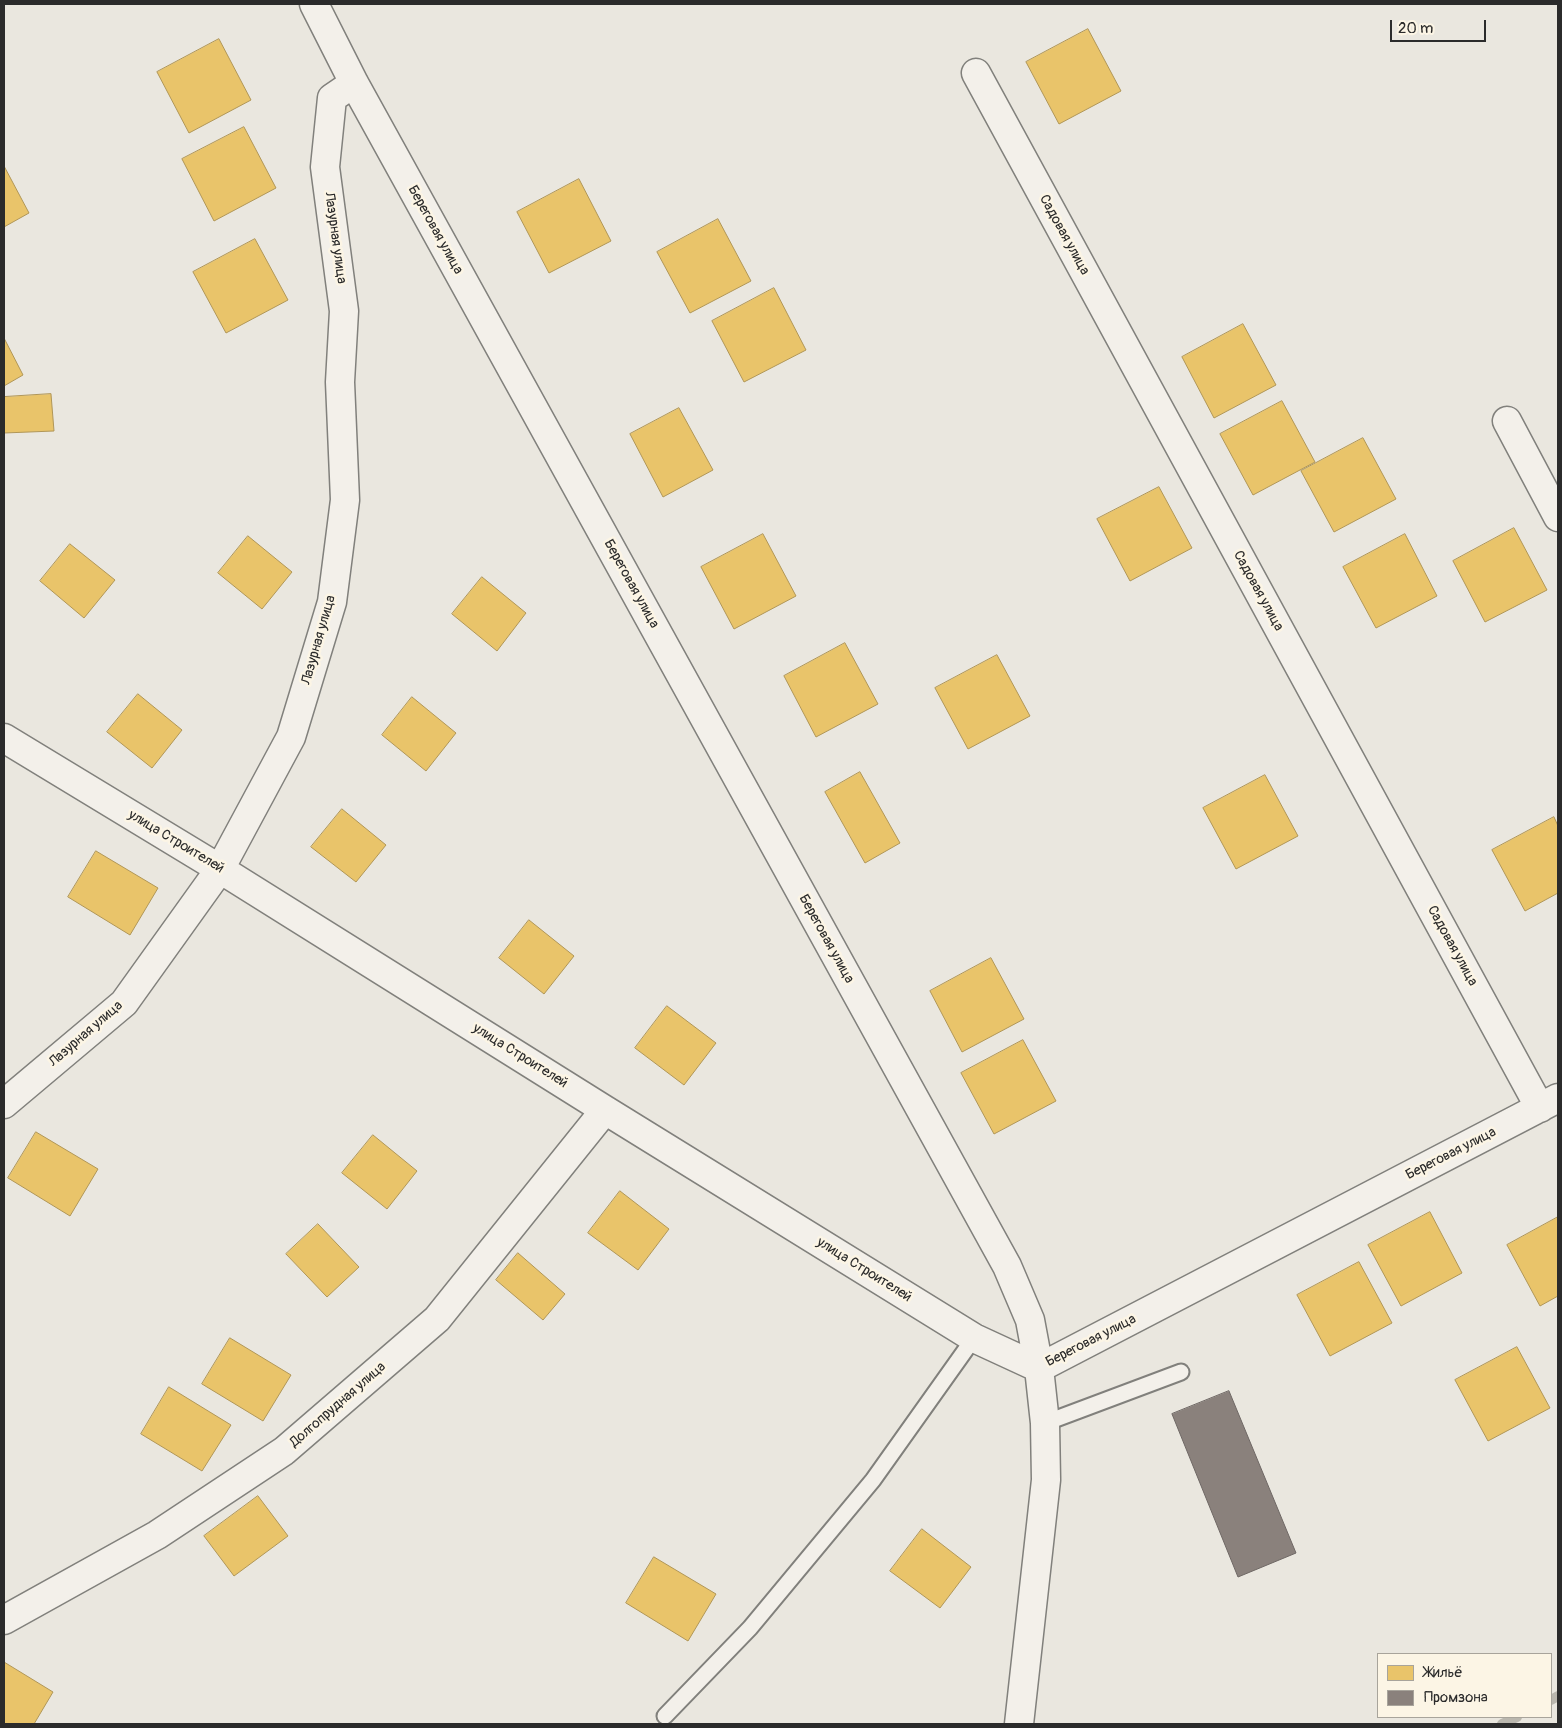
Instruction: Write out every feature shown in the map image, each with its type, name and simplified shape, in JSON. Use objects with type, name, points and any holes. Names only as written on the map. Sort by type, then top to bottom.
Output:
[{"type":"street","name":"Береговая улица","points":[[314,4],[354,84],[1007,1266],[1030,1320],[1039,1368],[1549,1103]]},
{"type":"street","name":"Садовая улица","points":[[976,73],[1549,1103]]},
{"type":"street","name":"Лазурная улица","points":[[4,1104],[124,1003],[220,868],[291,737],[332,602],[345,500],[340,382],[344,311],[325,167],[332,98],[354,84]]},
{"type":"street","points":[[1507,421],[1558,517]]},
{"type":"street","name":"улица Строителей","points":[[4,738],[220,868],[605,1110],[974,1338],[1039,1368]]},
{"type":"street","name":"Долгопрудная улица","points":[[4,1620],[157,1535],[284,1451],[437,1319],[605,1110]]},
{"type":"street","points":[[1019,1724],[1046,1480],[1045,1423],[1039,1368]]},
{"type":"lane","points":[[665,1716],[750,1628],[872,1480],[974,1338]]},
{"type":"lane","points":[[1045,1423],[1181,1372]]},
{"type":"building: Жильё","points":[[1088,29],[1121,91],[1059,124],[1026,62]]},
{"type":"building: Жильё","points":[[219,39],[251,100],[189,133],[157,72]]},
{"type":"building: Жильё","points":[[244,127],[276,188],[214,221],[182,159]]},
{"type":"building: Жильё","points":[[4,166],[29,213],[4,227]]},
{"type":"building: Жильё","points":[[579,179],[611,241],[549,273],[517,212]]},
{"type":"building: Жильё","points":[[718,219],[751,281],[690,313],[657,252]]},
{"type":"building: Жильё","points":[[255,239],[288,300],[226,333],[193,272]]},
{"type":"building: Жильё","points":[[774,288],[806,350],[744,382],[712,321]]},
{"type":"building: Жильё","points":[[1243,324],[1276,385],[1214,418],[1182,357]]},
{"type":"building: Жильё","points":[[4,338],[23,375],[4,386]]},
{"type":"building: Жильё","points":[[51,394],[54,431],[4,433],[4,397]]},
{"type":"building: Жильё","points":[[1282,401],[1315,462],[1253,495],[1220,434]]},
{"type":"building: Жильё","points":[[679,408],[713,470],[663,497],[630,434]]},
{"type":"building: Жильё","points":[[1363,438],[1396,499],[1334,532],[1301,471]]},
{"type":"building: Жильё","points":[[1159,487],[1192,548],[1130,581],[1097,519]]},
{"type":"building: Жильё","points":[[1514,528],[1547,590],[1485,622],[1453,561]]},
{"type":"building: Жильё","points":[[763,534],[796,596],[734,629],[701,567]]},
{"type":"building: Жильё","points":[[1405,534],[1437,596],[1376,628],[1343,567]]},
{"type":"building: Жильё","points":[[248,536],[292,572],[262,609],[218,573]]},
{"type":"building: Жильё","points":[[70,544],[115,580],[84,618],[40,581]]},
{"type":"building: Жильё","points":[[482,577],[526,613],[497,651],[452,614]]},
{"type":"building: Жильё","points":[[845,643],[878,704],[816,737],[784,676]]},
{"type":"building: Жильё","points":[[997,655],[1030,716],[968,749],[935,688]]},
{"type":"building: Жильё","points":[[138,694],[182,730],[152,768],[107,732]]},
{"type":"building: Жильё","points":[[412,697],[456,733],[426,771],[382,735]]},
{"type":"building: Жильё","points":[[860,772],[900,843],[865,863],[825,792]]},
{"type":"building: Жильё","points":[[1265,775],[1298,836],[1236,869],[1203,808]]},
{"type":"building: Жильё","points":[[342,809],[386,845],[356,882],[311,847]]},
{"type":"building: Жильё","points":[[1554,817],[1558,826],[1558,893],[1525,911],[1492,850]]},
{"type":"building: Жильё","points":[[96,851],[158,888],[130,935],[68,897]]},
{"type":"building: Жильё","points":[[529,920],[574,956],[544,994],[499,958]]},
{"type":"building: Жильё","points":[[991,958],[1024,1019],[962,1052],[930,991]]},
{"type":"building: Жильё","points":[[667,1006],[716,1043],[684,1085],[635,1048]]},
{"type":"building: Жильё","points":[[1023,1040],[1056,1101],[994,1134],[961,1073]]},
{"type":"building: Жильё","points":[[36,1132],[98,1169],[70,1216],[8,1178]]},
{"type":"building: Жильё","points":[[373,1135],[417,1171],[387,1209],[342,1173]]},
{"type":"building: Жильё","points":[[620,1191],[669,1229],[638,1270],[588,1233]]},
{"type":"building: Жильё","points":[[1430,1212],[1462,1273],[1401,1306],[1368,1245]]},
{"type":"building: Жильё","points":[[1558,1217],[1558,1296],[1540,1306],[1507,1245]]},
{"type":"building: Жильё","points":[[318,1224],[359,1267],[327,1297],[286,1254]]},
{"type":"building: Жильё","points":[[518,1253],[565,1294],[543,1320],[496,1280]]},
{"type":"building: Жильё","points":[[1359,1262],[1392,1323],[1330,1356],[1297,1295]]},
{"type":"building: Жильё","points":[[230,1338],[291,1375],[263,1421],[202,1384]]},
{"type":"building: Жильё","points":[[1517,1347],[1550,1408],[1488,1441],[1455,1380]]},
{"type":"building: Жильё","points":[[169,1387],[231,1425],[202,1471],[141,1434]]},
{"type":"building: Жильё","points":[[258,1496],[288,1536],[234,1576],[204,1536]]},
{"type":"building: Жильё","points":[[922,1529],[971,1567],[940,1608],[890,1571]]},
{"type":"building: Жильё","points":[[654,1557],[716,1594],[688,1641],[626,1603]]},
{"type":"building: Жильё","points":[[4,1662],[53,1692],[34,1724],[4,1724]]},
{"type":"building: Промзона","points":[[1229,1391],[1296,1553],[1238,1577],[1172,1414]]},
{"type":"waterway","points":[[1552,1699],[1558,1696]]},
{"type":"waterway","points":[[1502,1724],[1515,1718]]}]
